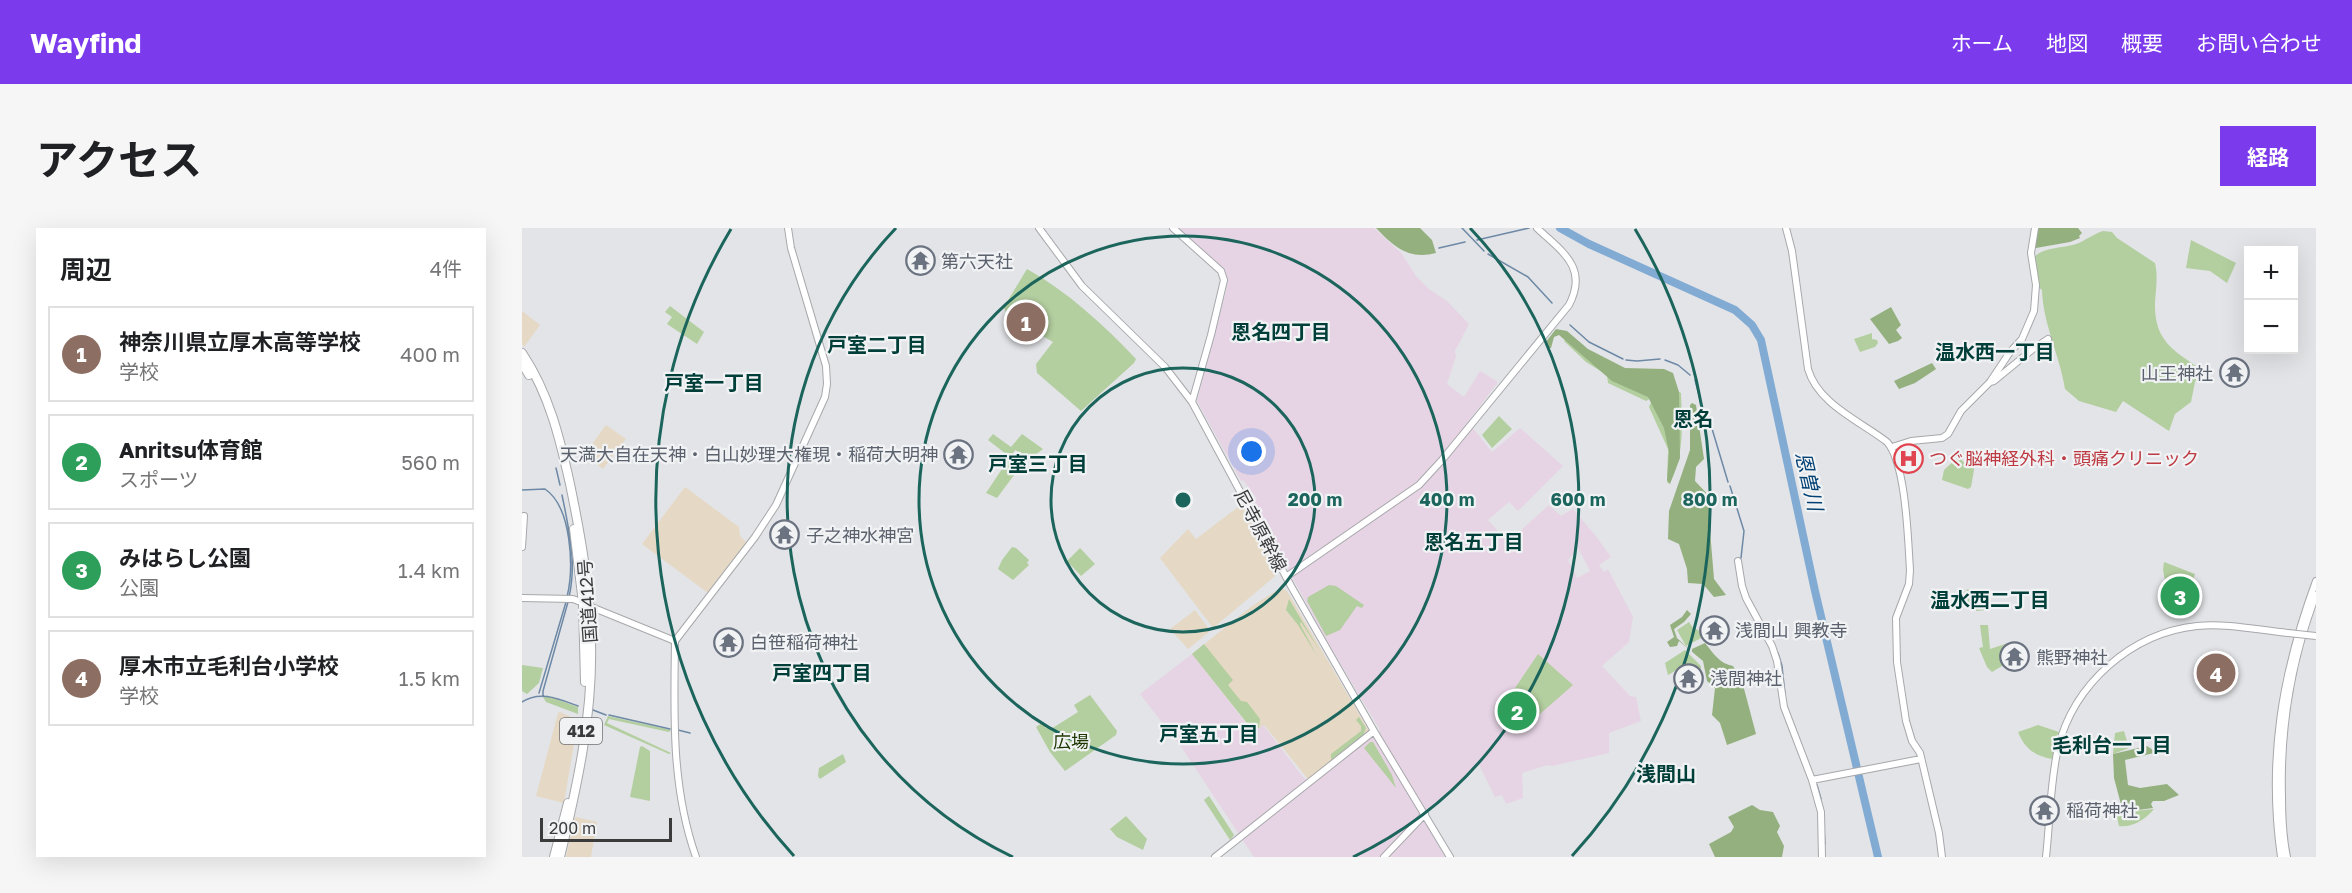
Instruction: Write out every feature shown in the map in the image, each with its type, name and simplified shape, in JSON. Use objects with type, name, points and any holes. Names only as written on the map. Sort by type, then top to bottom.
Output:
[{"type":"highway","name":"国道412号","points":[[522,353],[544,393],[561,444],[584,550],[586,604],[582,718],[573,782],[554,857]]},
{"type":"highway","name":"国道412号","points":[[522,363],[541,399],[556,442],[578,548],[591,643],[587,720],[577,783],[560,857]]},
{"type":"street","points":[[696,857],[684,816],[676,758],[675,641],[777,505],[825,397],[827,384],[826,366],[791,248],[788,228]]},
{"type":"street","name":"尼寺原幹線","points":[[1039,228],[1082,286],[1165,367],[1192,402],[1286,577],[1374,731],[1450,857]]},
{"type":"street","points":[[1173,228],[1221,272],[1224,280],[1192,402]]},
{"type":"street","points":[[1286,577],[1419,485],[1569,305],[1576,286],[1574,269],[1564,254],[1537,228]]},
{"type":"street","points":[[1786,228],[1792,251],[1808,369],[1814,385],[1823,396],[1892,447],[1902,486],[1911,570],[1909,584],[1896,618],[1897,662],[1908,728],[1922,759],[1942,857]]},
{"type":"street","points":[[1892,447],[1911,441],[1942,438],[1952,429],[1962,409],[1990,382],[2004,360],[2022,339],[2034,311],[2036,285],[2031,253],[2035,228]]},
{"type":"street","points":[[1990,382],[2048,339]]},
{"type":"street","points":[[522,547],[524,516]]},
{"type":"street","points":[[1738,561],[1746,598],[1772,646],[1777,661],[1784,707],[1812,780],[1821,812],[1822,857]]},
{"type":"street","points":[[2281,857],[2276,766],[2279,720],[2295,642],[2316,581]]},
{"type":"street","points":[[2287,857],[2282,819],[2281,766],[2284,721],[2291,676],[2316,595]]},
{"type":"street","points":[[522,598],[570,598],[675,641]]},
{"type":"street","points":[[2046,857],[2059,747],[2066,726],[2080,700],[2104,670],[2140,644],[2162,634],[2181,629],[2221,626],[2316,636]]},
{"type":"street","points":[[1215,857],[1374,731]]},
{"type":"street","points":[[1812,780],[1922,759]]},
{"type":"street","points":[[1384,857],[1425,814]]},
{"type":"shaded area","points":[[1179,228],[1374,228],[1402,254],[1416,276],[1429,289],[1447,301],[1469,324],[1455,351],[1456,356],[1447,384],[1464,397],[1480,371],[1498,382],[1468,422],[1492,452],[1520,428],[1563,466],[1518,511],[1509,502],[1488,520],[1508,542],[1549,505],[1561,516],[1573,509],[1611,557],[1599,565],[1604,572],[1608,569],[1633,617],[1629,642],[1602,666],[1630,696],[1636,697],[1641,721],[1609,733],[1609,753],[1552,766],[1547,765],[1522,773],[1523,798],[1506,804],[1502,795],[1495,797],[1479,765],[1421,815],[1445,857],[1254,857],[1182,748],[1140,694],[1192,654],[1253,732],[1263,725],[1303,777],[1309,781],[1380,730],[1324,636],[1251,501],[1257,499],[1243,480],[1241,481],[1197,401],[1228,283],[1222,268]],"holes":[[[1578,548],[1590,571],[1577,578],[1568,560]]]},
{"type":"shaded area","points":[[522,311],[540,325],[524,347],[522,344]]},
{"type":"shaded area","points":[[606,425],[626,439],[603,469],[584,455]]},
{"type":"shaded area","points":[[685,487],[739,527],[740,536],[747,543],[708,593],[642,544]]},
{"type":"shaded area","points":[[1242,504],[1277,570],[1274,577],[1213,628],[1160,558],[1188,529],[1196,539]]},
{"type":"shaded area","points":[[1281,588],[1287,591],[1369,731],[1308,779],[1264,725],[1254,732],[1192,654],[1252,606]]},
{"type":"shaded area","points":[[1195,610],[1209,632],[1188,649],[1170,629]]},
{"type":"shaded area","points":[[560,712],[578,720],[564,803],[536,796]]},
{"type":"shaded area","points":[[576,817],[597,822],[591,857],[566,857]]},
{"type":"green space","points":[[1376,228],[1420,228],[1432,240],[1436,253],[1418,255],[1410,253],[1389,241]]},
{"type":"green space","points":[[2036,228],[2078,228],[2082,233],[2080,238],[2070,242],[2036,248],[2034,247]]},
{"type":"green space","points":[[2103,231],[2112,232],[2117,238],[2155,263],[2156,315],[2161,335],[2181,356],[2201,369],[2195,382],[2191,402],[2175,414],[2169,431],[2123,401],[2116,412],[2079,401],[2065,389],[2048,328],[2042,290],[2038,287],[2034,257],[2049,249],[2076,244]]},
{"type":"green space","points":[[2191,240],[2236,263],[2227,283],[2210,271],[2186,268]]},
{"type":"green space","points":[[1027,269],[1057,288],[1085,310],[1136,359],[1081,411],[1037,373],[1036,364],[1053,342],[1007,315],[1004,307]]},
{"type":"green space","points":[[670,306],[704,332],[697,344],[667,324],[672,317],[665,312]]},
{"type":"green space","points":[[1891,307],[1901,325],[1896,330],[1902,338],[1889,344],[1870,319]]},
{"type":"green space","points":[[1556,329],[1567,331],[1588,349],[1625,368],[1664,369],[1673,373],[1679,392],[1680,458],[1670,484],[1667,480],[1669,452],[1664,428],[1648,397],[1612,381],[1559,335],[1554,337],[1551,348],[1549,348],[1545,343]]},
{"type":"green space","points":[[1872,333],[1872,339],[1877,340],[1878,343],[1875,347],[1860,352],[1854,339]]},
{"type":"green space","points":[[1569,336],[1582,349],[1662,391],[1646,401],[1608,383],[1607,375],[1586,362],[1564,341]]},
{"type":"green space","points":[[1932,363],[1936,369],[1915,383],[1899,389],[1894,381]]},
{"type":"green space","points":[[1671,387],[1681,393],[1682,428],[1678,462],[1669,484],[1667,482],[1668,449],[1649,407]]},
{"type":"green space","points":[[1692,403],[1696,405],[1704,459],[1696,467],[1695,481],[1713,500],[1709,518],[1714,579],[1726,595],[1714,597],[1703,584],[1688,583],[1687,569],[1679,544],[1668,539],[1669,511],[1690,450],[1690,405]]},
{"type":"green space","points":[[1499,416],[1512,429],[1492,448],[1482,435]]},
{"type":"green space","points":[[993,434],[1011,447],[1022,434],[1043,449],[1030,459],[1015,450],[1012,455],[1023,463],[997,498],[986,493],[1010,457],[988,440]]},
{"type":"green space","points":[[1958,457],[1966,464],[1970,461],[1975,464],[1971,487],[1968,489],[1942,480],[1944,470]]},
{"type":"green space","points":[[1012,547],[1029,560],[1027,563],[1029,565],[1013,580],[998,569]]},
{"type":"green space","points":[[1080,548],[1095,564],[1081,576],[1067,561]]},
{"type":"green space","points":[[2164,562],[2195,574],[2190,589],[2192,605],[2189,606],[2190,614],[2172,615],[2163,570]]},
{"type":"green space","points":[[1329,585],[1336,586],[1364,605],[1362,608],[1357,606],[1340,630],[1326,636],[1307,601],[1308,597]]},
{"type":"green space","points":[[1968,589],[1981,597],[1986,610],[1976,611],[1976,606],[1970,607],[1963,593]]},
{"type":"green space","points":[[1289,599],[1320,651],[1301,622],[1317,656],[1286,610]]},
{"type":"green space","points":[[1687,610],[1691,614],[1674,629],[1677,638],[1690,650],[1679,641],[1677,646],[1670,647],[1667,642],[1674,637],[1670,625],[1682,617]]},
{"type":"green space","points":[[1689,622],[1693,628],[1700,631],[1703,637],[1686,646],[1677,630]]},
{"type":"green space","points":[[1980,625],[1988,625],[1990,649],[2008,643],[2012,660],[1992,672],[1987,667],[1979,648],[1983,647]]},
{"type":"green space","points":[[1705,643],[1721,660],[1733,666],[1742,681],[1756,734],[1727,745],[1720,723],[1712,715],[1715,688],[1707,681],[1703,661],[1692,652],[1692,649]]},
{"type":"green space","points":[[1204,644],[1233,680],[1228,685],[1241,701],[1247,702],[1260,719],[1259,728],[1254,732],[1192,654]]},
{"type":"green space","points":[[1685,650],[1701,666],[1701,669],[1697,672],[1687,664],[1668,675],[1665,663]]},
{"type":"green space","points":[[1538,654],[1573,685],[1540,714],[1511,694]]},
{"type":"green space","points":[[522,665],[543,668],[539,683],[527,694],[522,691]]},
{"type":"green space","name":"広場","points":[[1090,695],[1117,731],[1116,735],[1065,771],[1050,752],[1036,727],[1042,723],[1046,728],[1051,729],[1078,712],[1074,705]]},
{"type":"green space","points":[[543,697],[550,697],[578,707],[578,714],[546,702]]},
{"type":"green space","points":[[608,716],[671,730],[669,732],[609,719],[607,723],[671,753],[604,725]]},
{"type":"green space","points":[[1359,717],[1366,728],[1363,736],[1331,760],[1331,754],[1361,731],[1361,726],[1356,720]]},
{"type":"green space","points":[[2038,725],[2059,732],[2052,759],[2031,751],[2018,732]]},
{"type":"green space","points":[[2124,731],[2129,748],[2113,754],[2115,733]]},
{"type":"green space","points":[[1373,742],[1392,775],[1396,788],[1364,748]]},
{"type":"green space","points":[[642,746],[650,751],[650,801],[630,797]]},
{"type":"green space","points":[[2147,746],[2153,750],[2162,751],[2125,760],[2128,785],[2140,788],[2167,784],[2179,795],[2164,801],[2153,801],[2151,804],[2153,808],[2123,812],[2114,778],[2113,754]]},
{"type":"green space","points":[[843,754],[846,762],[820,779],[819,768]]},
{"type":"green space","points":[[1209,796],[1234,835],[1230,840],[1204,800]]},
{"type":"green space","points":[[1752,805],[1760,810],[1773,812],[1780,826],[1777,832],[1784,846],[1782,857],[1715,857],[1709,844],[1731,832],[1734,827],[1728,817]]},
{"type":"green space","points":[[2154,809],[2138,822],[2129,826],[2119,826],[2116,813]]},
{"type":"green space","points":[[1126,816],[1147,839],[1143,850],[1117,837],[1110,829]]},
{"type":"waterway","points":[[1462,228],[1484,251]]},
{"type":"waterway","points":[[1477,240],[1529,228]]},
{"type":"waterway","name":"恩曽川","points":[[1560,228],[1589,244],[1735,310],[1752,325],[1761,340],[1815,591],[1878,857]]},
{"type":"waterway","points":[[1439,248],[1465,242]]},
{"type":"waterway","points":[[1488,254],[1528,277],[1552,303]]},
{"type":"waterway","points":[[1570,325],[1589,342],[1623,359]]},
{"type":"waterway","points":[[1626,360],[1660,359]]},
{"type":"waterway","points":[[1665,360],[1678,365],[1690,375]]},
{"type":"waterway","points":[[1695,380],[1702,407]]},
{"type":"waterway","points":[[1707,412],[1728,482]]},
{"type":"waterway","points":[[556,468],[560,485]]},
{"type":"waterway","points":[[1730,486],[1744,531],[1741,558]]},
{"type":"waterway","points":[[522,490],[545,489],[561,509],[569,539],[570,570],[567,597]]},
{"type":"waterway","points":[[562,495],[572,559],[569,597]]},
{"type":"waterway","points":[[539,693],[566,602]]},
{"type":"waterway","points":[[543,696],[568,602]]},
{"type":"waterway","points":[[1778,653],[1782,666],[1785,695]]},
{"type":"waterway","points":[[522,702],[529,698],[543,696],[557,698],[578,706]]},
{"type":"waterway","points":[[593,710],[606,715]]},
{"type":"waterway","points":[[609,715],[670,729]]},
{"type":"waterway","points":[[678,730],[690,733]]},
{"type":"waterway","points":[[1817,785],[1821,799]]},
{"type":"waterway","points":[[1824,831],[1825,844]]},
{"type":"place","name":"第六天社","points":[[920,261]]},
{"type":"place","name":"神奈川県立厚木高等学校","points":[[1026,322]]},
{"type":"place","name":"山王神社","points":[[2234,373]]},
{"type":"place","name":"天満大自在天神・白山妙理大権現・稲荷大明神","points":[[959,454]]},
{"type":"place","name":"つぐ脳神経外科・頭痛クリニック","points":[[1908,458]]},
{"type":"place","name":"子之神水神宮","points":[[785,535]]},
{"type":"place","name":"みはらし公園","points":[[2180,596]]},
{"type":"place","name":"浅間山 興教寺","points":[[1714,630]]},
{"type":"place","name":"白笹稲荷神社","points":[[729,642]]},
{"type":"place","name":"熊野神社","points":[[2015,657]]},
{"type":"place","name":"厚木市立毛利台小学校","points":[[2216,673]]},
{"type":"place","name":"浅間神社","points":[[1689,678]]},
{"type":"place","name":"Anritsu体育館","points":[[1517,711]]},
{"type":"place","name":"稲荷神社","points":[[2045,810]]},
{"type":"district","name":"恩名四丁目","points":[[1281,331]]},
{"type":"district","name":"戸室二丁目","points":[[877,344]]},
{"type":"district","name":"温水西一丁目","points":[[1995,351]]},
{"type":"district","name":"戸室一丁目","points":[[714,382]]},
{"type":"district","name":"恩名","points":[[1693,418]]},
{"type":"district","name":"戸室三丁目","points":[[1038,463]]},
{"type":"district","name":"恩名五丁目","points":[[1474,541]]},
{"type":"district","name":"温水西二丁目","points":[[1990,599]]},
{"type":"district","name":"戸室四丁目","points":[[822,672]]},
{"type":"district","name":"戸室五丁目","points":[[1209,733]]},
{"type":"district","name":"毛利台一丁目","points":[[2112,744]]},
{"type":"district","name":"浅間山","points":[[1666,773]]}]
